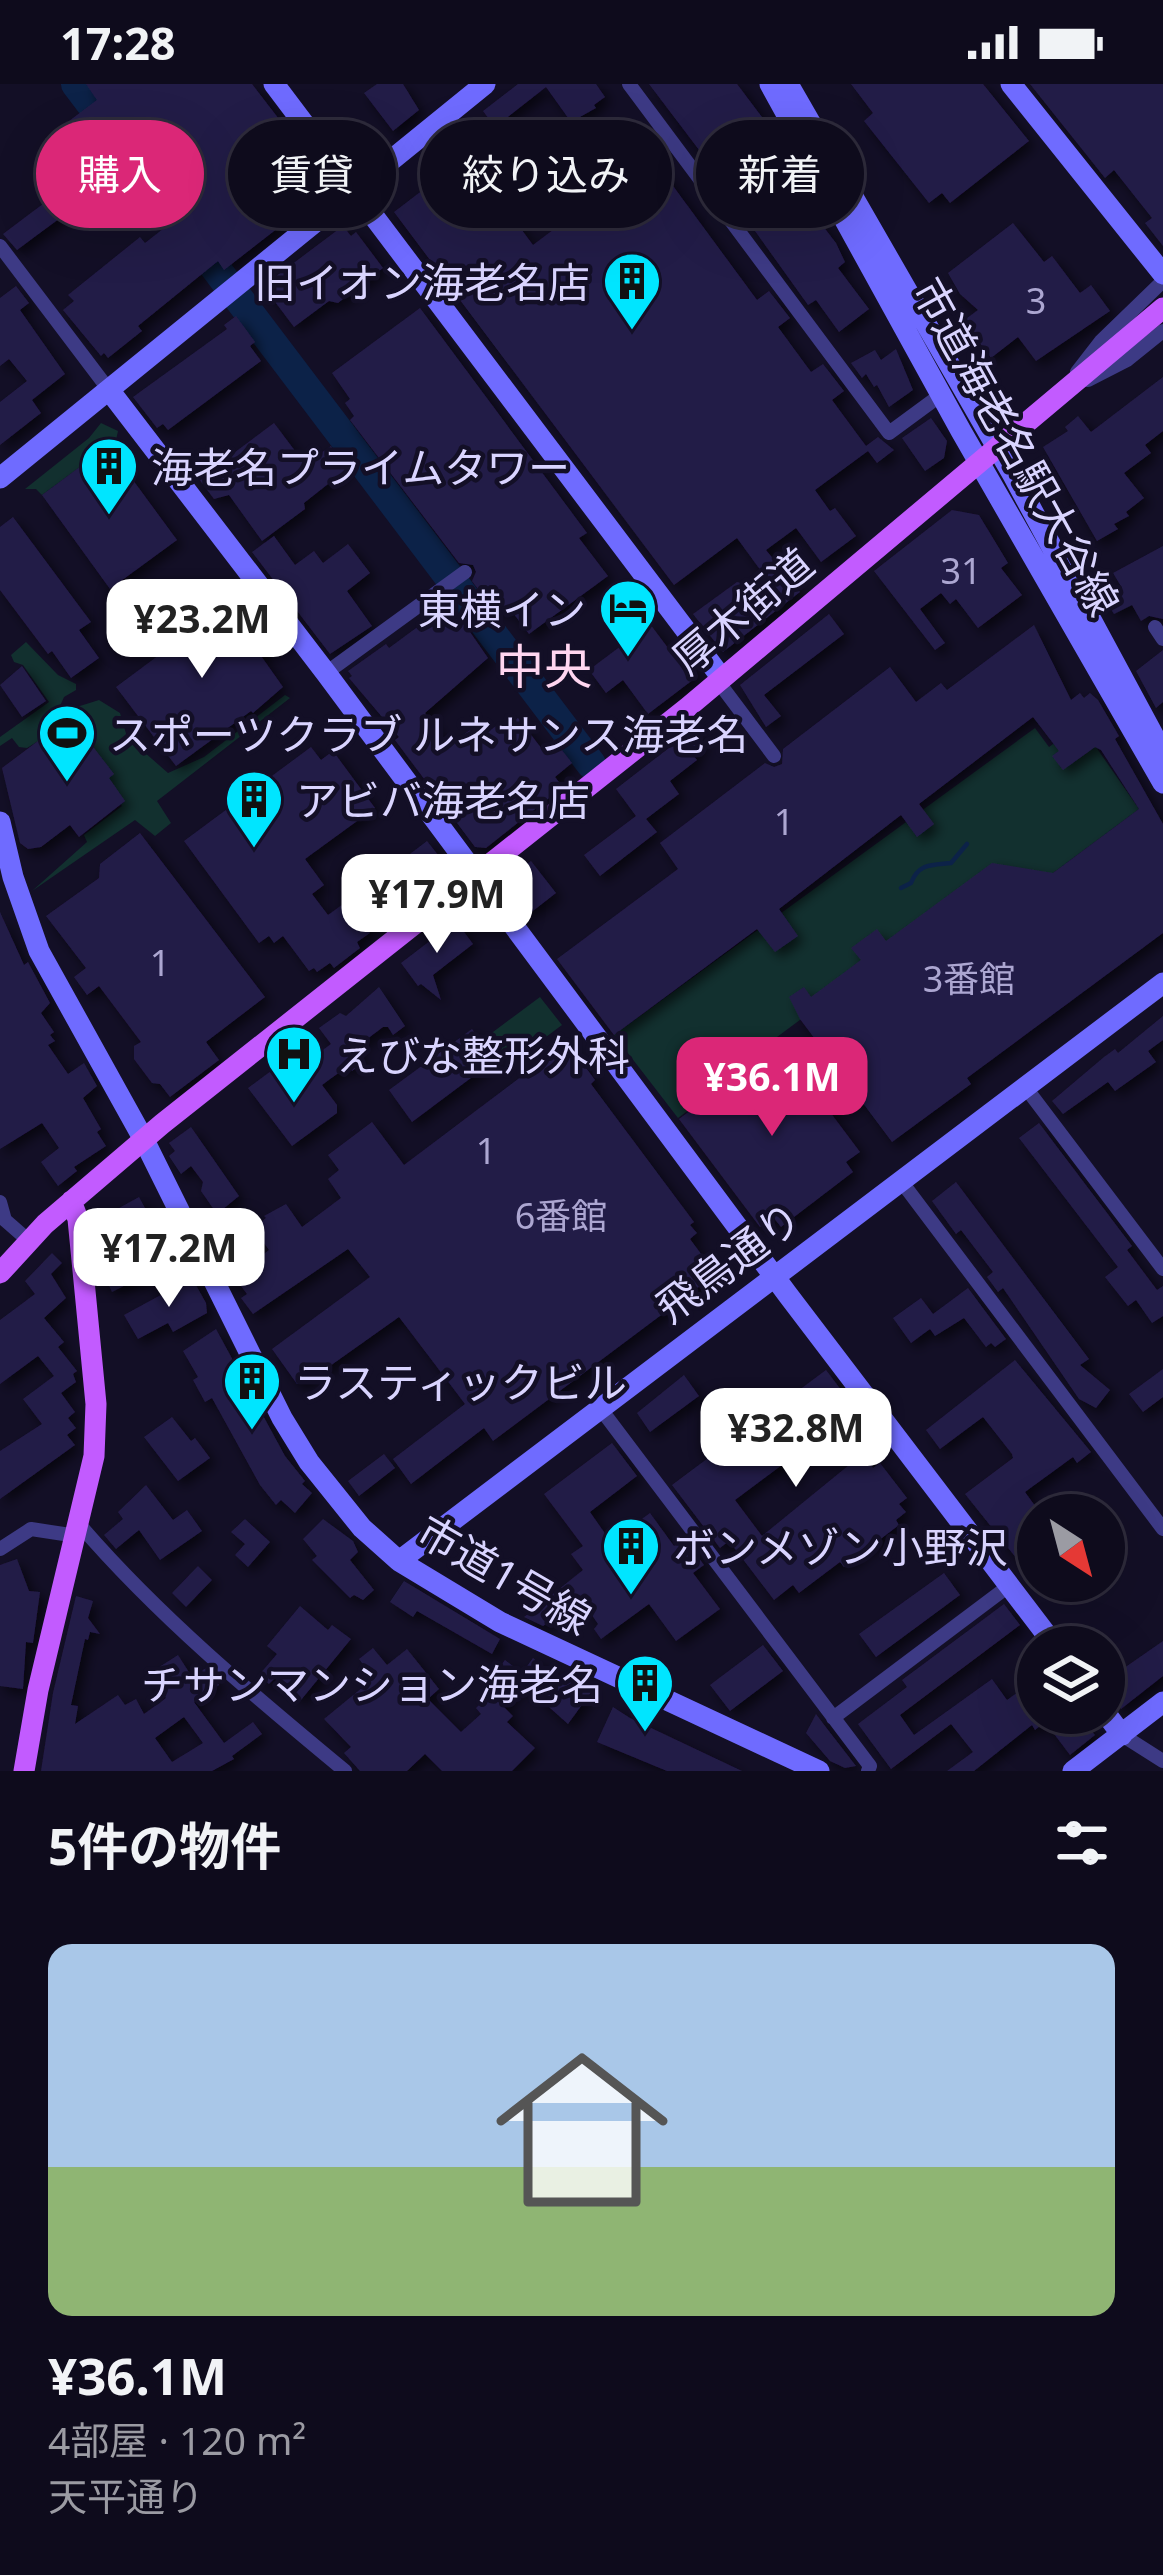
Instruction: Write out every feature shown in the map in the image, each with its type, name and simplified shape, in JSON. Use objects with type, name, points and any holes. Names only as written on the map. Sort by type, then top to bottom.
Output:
[{"type":"main road","name":"厚木街道","points":[[0,1273],[71,1202],[144,1140],[478,877],[1059,394],[1154,327],[1163,308]]},
{"type":"main road","points":[[24,1771],[38,1690],[94,1456],[96,1404],[78,1220],[71,1202]]},
{"type":"street","points":[[274,84],[302,120]]},
{"type":"street","points":[[396,157],[485,84]]},
{"type":"street","points":[[628,84],[890,433],[941,394]]},
{"type":"street","name":"市道海老名駅大谷線","points":[[770,84],[941,394],[988,454],[1163,753]]},
{"type":"street","name":"市道海老名駅大谷線","points":[[788,84],[1163,783]]},
{"type":"street","points":[[1010,84],[1163,277],[1101,341],[1059,394]]},
{"type":"street","points":[[0,478],[309,228]]},
{"type":"street","points":[[383,228],[771,752]]},
{"type":"street","points":[[0,246],[1040,1626]]},
{"type":"street","points":[[326,673],[455,579]]},
{"type":"street","name":"市道1号線","points":[[0,822],[38,951],[144,1140],[291,1433],[362,1528],[399,1562],[483,1612],[819,1771]]},
{"type":"street","name":"飛鳥通り","points":[[399,1562],[1163,983]]},
{"type":"street","points":[[1026,1088],[1163,1269]]},
{"type":"street","points":[[901,1181],[1163,1529]]},
{"type":"street","points":[[0,1202],[5,1220],[29,1241]]},
{"type":"street","points":[[599,1408],[870,1766],[868,1771]]},
{"type":"street","points":[[0,1549],[32,1529],[78,1530],[271,1712],[345,1771]]},
{"type":"street","points":[[833,1718],[1010,1585]]},
{"type":"street","points":[[1072,1771],[1163,1702]]},
{"type":"street","points":[[1122,1735],[1163,1761]]},
{"type":"green space","points":[[101,423],[118,431],[117,459],[107,447],[42,495],[36,489],[25,489],[89,438]]},
{"type":"green space","points":[[26,642],[58,675],[76,684],[60,706],[64,711],[99,700],[120,713],[127,737],[168,773],[204,757],[285,695],[290,698],[157,801],[171,823],[155,836],[135,820],[32,891],[87,842],[84,835],[122,806],[63,726],[27,748],[19,747],[12,738],[0,746],[0,737],[49,702],[11,655]]},
{"type":"green space","points":[[1080,724],[1139,809],[1053,873],[812,1011],[777,1037],[780,1042],[678,1118],[614,1035],[1035,728],[1049,747]]},
{"type":"green space","points":[[540,997],[562,1025],[511,1063],[489,1035]]},
{"type":"building","points":[[86,84],[252,84],[280,120],[228,120],[228,228],[278,228],[224,270],[218,261],[138,326],[142,331],[108,358],[104,353],[101,356],[63,310],[74,301],[68,295],[140,237],[145,243],[164,228],[204,228],[204,120],[70,120],[97,100]]},
{"type":"building","points":[[377,84],[403,84],[419,110],[396,129],[396,120],[385,120],[364,93]]},
{"type":"building","points":[[518,84],[596,84],[605,97],[575,120],[570,120],[546,87],[504,120],[490,120],[483,111]]},
{"type":"building","points":[[649,84],[737,84],[764,120],[696,120],[696,146]]},
{"type":"building","points":[[851,84],[983,84],[1029,141],[950,203],[942,193],[929,203],[864,121],[873,113]]},
{"type":"building","points":[[1030,84],[1163,84],[1163,246],[1145,223],[1152,218],[1114,170],[1105,178]]},
{"type":"building","name":"旧イオン海老名店","points":[[672,185],[696,217],[696,228],[704,228],[757,300],[769,291],[790,318],[778,327],[811,372],[823,364],[844,391],[832,400],[866,446],[878,437],[894,450],[877,463],[868,451],[815,490],[856,536],[821,562],[796,528],[766,550],[800,592],[723,652],[693,614],[737,582],[777,593],[737,538],[674,585],[396,210],[420,192],[420,228],[520,228],[533,245],[556,228],[672,228]]},
{"type":"building","points":[[36,209],[36,228],[47,228],[17,250],[3,234]]},
{"type":"building","points":[[1013,223],[1044,262],[1052,256],[1080,293],[1091,285],[1110,311],[1036,361],[1018,337],[991,358],[963,321],[978,310],[960,294],[948,273]]},
{"type":"building","points":[[340,228],[351,236],[356,232],[383,268],[338,303],[329,301],[294,327],[263,286]]},
{"type":"building","points":[[825,228],[845,262],[838,268],[869,309],[839,332],[816,300],[808,305],[755,231]]},
{"type":"building","points":[[16,286],[29,303],[20,310],[65,374],[32,400],[41,413],[0,445],[0,402],[27,381],[9,359],[0,366],[0,298]]},
{"type":"building","points":[[420,308],[587,533],[579,538],[608,576],[529,634],[510,609],[503,613],[494,602],[490,605],[472,581],[473,565],[459,563],[350,420],[354,416],[345,403],[350,399],[332,373]]},
{"type":"building","points":[[236,316],[255,342],[250,346],[261,361],[168,430],[163,424],[157,428],[133,397],[227,329],[224,325]]},
{"type":"building","points":[[896,349],[913,390],[889,407],[877,385],[866,374],[862,378],[851,363],[875,350],[881,360]]},
{"type":"building","points":[[1163,377],[1163,431],[1145,445],[1151,453],[1124,473],[1144,498],[1126,512],[1129,516],[1114,524],[1118,529],[1097,541],[1043,447],[1068,431],[1065,427],[1078,416],[1091,432]]},
{"type":"building","points":[[931,418],[947,441],[944,458],[925,471],[902,438]]},
{"type":"building","points":[[274,423],[305,464],[331,446],[347,469],[262,541],[229,495],[214,499],[199,479]]},
{"type":"building","name":"海老名プライムタワー","points":[[108,446],[177,540],[110,589],[42,495]]},
{"type":"building","points":[[952,510],[979,515],[1008,563],[1001,568],[1022,595],[978,628],[956,599],[950,604],[941,593],[920,609],[945,643],[935,650],[874,571]]},
{"type":"building","points":[[13,517],[91,622],[79,630],[99,658],[71,678],[0,590],[0,527]]},
{"type":"building","points":[[274,536],[295,565],[314,551],[323,563],[348,544],[370,573],[347,591],[372,626],[330,654],[252,552]]},
{"type":"building","points":[[1163,546],[1163,619],[1149,616],[1141,621],[1132,605],[1114,614],[1104,598],[1122,588],[1113,573]]},
{"type":"building","points":[[212,590],[235,621],[244,614],[268,647],[259,653],[283,687],[176,766],[116,687],[186,635],[190,628],[180,614]]},
{"type":"building","points":[[450,603],[488,658],[425,713],[449,745],[470,730],[477,740],[518,718],[542,749],[554,740],[572,763],[555,777],[563,787],[486,848],[475,847],[395,740],[399,737],[349,678],[348,671],[386,644],[389,648]]},
{"type":"building","points":[[829,614],[844,634],[764,695],[781,716],[766,727],[740,685]]},
{"type":"building","points":[[650,624],[698,676],[648,714],[623,680],[606,693],[589,670]]},
{"type":"building","points":[[1034,625],[1071,700],[1090,693],[1098,700],[1163,824],[1163,933],[967,1078],[971,1084],[892,1142],[800,1019],[789,997],[804,987],[811,997],[861,960],[851,948],[877,929],[886,941],[992,863],[1053,873],[1139,809],[1101,750],[1095,747],[1063,770],[1052,756],[1059,751],[1033,717],[919,804],[934,824],[917,837],[901,815],[779,909],[798,936],[775,952],[757,929],[614,1035],[557,959],[678,869],[660,843],[765,763],[782,764],[783,749],[890,667],[916,702],[941,683],[947,690]]},
{"type":"building","points":[[1163,650],[1163,702],[1156,708],[1136,671]]},
{"type":"building","points":[[22,666],[46,701],[22,717],[0,685]]},
{"type":"building","points":[[70,717],[114,774],[109,778],[125,801],[79,837],[70,825],[41,847],[28,849],[20,843],[2,768]]},
{"type":"building","points":[[692,730],[704,746],[693,755],[697,760],[670,781],[679,794],[646,819],[657,832],[600,876],[584,855],[636,816],[616,789]]},
{"type":"building","name":"アビバ海老名店","points":[[311,747],[321,760],[333,751],[375,808],[305,859],[324,885],[312,894],[328,915],[350,899],[370,926],[370,933],[357,942],[360,948],[334,968],[330,963],[317,972],[309,971],[283,936],[274,943],[269,936],[259,943],[184,841]]},
{"type":"building","points":[[140,833],[265,997],[206,1042],[219,1060],[170,1097],[134,1059],[134,1046],[141,1042],[99,986],[87,995],[74,977],[86,968],[46,916],[99,878],[100,864]]},
{"type":"building","points":[[427,841],[446,865],[390,907],[359,903],[350,891],[364,881],[368,886]]},
{"type":"building","points":[[531,861],[556,893],[529,914],[504,882]]},
{"type":"building","points":[[0,912],[24,965],[28,962],[50,1003],[41,1013],[54,1032],[50,1035],[55,1041],[48,1045],[68,1074],[84,1063],[97,1086],[83,1098],[106,1146],[74,1167],[77,1171],[58,1186],[41,1162],[59,1148],[42,1123],[0,1149]]},
{"type":"building","points":[[456,921],[473,944],[433,975],[441,1000],[418,986],[401,963]]},
{"type":"building","points":[[379,987],[405,1026],[393,1035],[383,1027],[354,1049],[364,1062],[352,1071],[348,1066],[322,1085],[337,1105],[337,1113],[292,1146],[248,1088],[290,1057],[298,1068],[331,1044],[319,1028],[340,1013],[346,1016]]},
{"type":"building","points":[[1163,1016],[1163,1040],[1148,1051],[1156,1062],[1115,1091],[1108,1082],[1063,1114],[1052,1101]]},
{"type":"building","points":[[472,1029],[495,1060],[412,1122],[389,1090]]},
{"type":"building","points":[[567,1042],[595,1080],[591,1084],[694,1222],[690,1225],[697,1233],[690,1239],[716,1274],[493,1441],[484,1428],[411,1484],[393,1459],[465,1404],[399,1317],[306,1383],[297,1384],[272,1349],[370,1277],[348,1249],[253,1314],[241,1298],[247,1294],[234,1277],[269,1250],[253,1228],[264,1216],[286,1204],[302,1227],[341,1198],[328,1179],[339,1170],[328,1155],[372,1122],[404,1165]]},
{"type":"building","points":[[779,1044],[860,1152],[846,1162],[853,1172],[781,1227],[773,1217],[760,1227],[679,1119]]},
{"type":"building","points":[[1039,1123],[1132,1246],[1127,1250],[1157,1290],[1163,1286],[1163,1316],[1152,1323],[1136,1300],[1128,1306],[1105,1277],[1118,1267],[1019,1138]]},
{"type":"building","points":[[191,1127],[239,1196],[217,1214],[191,1166],[181,1174],[169,1156],[175,1151],[169,1143]]},
{"type":"building","points":[[956,1182],[1089,1359],[1080,1365],[1110,1390],[1096,1408],[1079,1399],[1003,1288],[998,1292],[987,1277],[993,1272],[932,1201]]},
{"type":"building","points":[[139,1197],[152,1221],[125,1236],[137,1260],[144,1257],[151,1272],[112,1292],[103,1273],[115,1261],[101,1235],[108,1230],[101,1218]]},
{"type":"building","points":[[52,1253],[62,1263],[51,1274],[66,1298],[44,1318],[64,1342],[58,1347],[77,1371],[73,1374],[76,1382],[61,1393],[75,1412],[68,1418],[76,1428],[67,1435],[75,1445],[0,1499],[0,1451],[42,1424],[23,1399],[54,1376],[38,1356],[0,1384],[0,1320],[35,1294],[25,1281]]},
{"type":"building","points":[[192,1278],[207,1313],[173,1332],[168,1323],[138,1339],[124,1315]]},
{"type":"building","points":[[968,1288],[1006,1339],[995,1347],[991,1343],[986,1347],[964,1318],[935,1336],[930,1329],[911,1343],[893,1318],[921,1298],[933,1314]]},
{"type":"building","points":[[216,1329],[285,1456],[312,1493],[295,1513],[281,1500],[276,1505],[260,1485],[212,1398],[205,1402],[193,1380],[198,1377],[183,1351]]},
{"type":"building","points":[[1015,1360],[1091,1452],[1077,1463],[1073,1457],[1026,1494],[1017,1494],[1017,1559],[965,1494],[1013,1458],[1012,1454],[983,1417],[940,1449],[926,1430]]},
{"type":"building","points":[[1163,1369],[1163,1397],[1143,1412],[1129,1394]]},
{"type":"building","points":[[826,1370],[873,1432],[855,1445],[873,1468],[880,1463],[907,1498],[899,1504],[906,1512],[896,1520],[899,1525],[844,1567],[840,1562],[799,1593],[793,1585],[774,1600],[729,1541],[720,1548],[672,1485]],"holes":[[[825,1433],[849,1465],[762,1536],[735,1500]]]},
{"type":"building","points":[[684,1375],[699,1396],[650,1432],[637,1413]]},
{"type":"building","points":[[172,1417],[210,1458],[178,1481],[144,1437]]},
{"type":"building","points":[[612,1443],[637,1476],[590,1512],[611,1542],[650,1513],[674,1546],[684,1538],[704,1565],[693,1573],[720,1609],[676,1641],[649,1604],[601,1639],[594,1629],[598,1624],[581,1599],[543,1626],[524,1617],[583,1570],[571,1554],[583,1546],[544,1494]]},
{"type":"building","points":[[384,1454],[395,1468],[359,1496],[348,1481]]},
{"type":"building","points":[[146,1485],[173,1520],[187,1510],[202,1531],[160,1560],[139,1530],[116,1549],[104,1535],[123,1519],[118,1512]]},
{"type":"building","points":[[245,1519],[270,1542],[248,1567],[235,1555],[245,1544],[231,1532]]},
{"type":"building","points":[[323,1519],[353,1541],[358,1552],[350,1560],[374,1590],[363,1600],[350,1598],[312,1560],[317,1556],[303,1539]]},
{"type":"building","points":[[17,1559],[29,1591],[40,1592],[33,1643],[26,1642],[23,1689],[0,1686],[0,1565]]},
{"type":"building","points":[[198,1566],[212,1580],[186,1607],[172,1593]]},
{"type":"building","points":[[944,1573],[960,1595],[876,1657],[859,1634]]},
{"type":"building","points":[[404,1581],[500,1639],[492,1654],[417,1611],[413,1617],[390,1602]]},
{"type":"building","points":[[76,1596],[93,1601],[88,1618],[100,1634],[90,1632],[85,1639],[71,1705],[78,1706],[75,1724],[118,1695],[125,1705],[136,1699],[144,1714],[166,1698],[150,1673],[178,1655],[192,1677],[206,1668],[219,1685],[194,1702],[224,1743],[253,1722],[262,1734],[212,1771],[41,1771]],"holes":[[[184,1717],[203,1743],[172,1762],[155,1738]]]},
{"type":"building","points":[[1004,1604],[1020,1625],[900,1715],[914,1735],[992,1679],[1007,1700],[1017,1693],[1017,1734],[1021,1734],[974,1771],[947,1771],[973,1752],[951,1724],[891,1769],[858,1724],[907,1687],[902,1680]]},
{"type":"building","points":[[300,1606],[328,1630],[332,1625],[351,1639],[301,1700],[275,1678],[269,1684],[259,1675],[277,1654],[267,1646]]},
{"type":"building","points":[[1163,1641],[1163,1676],[1125,1706],[1125,1667]]},
{"type":"building","points":[[763,1645],[783,1671],[730,1711],[710,1685]]},
{"type":"building","points":[[373,1648],[387,1665],[407,1649],[439,1689],[428,1699],[461,1732],[481,1714],[476,1708],[504,1680],[495,1673],[505,1660],[522,1673],[533,1658],[562,1681],[568,1673],[592,1691],[568,1724],[522,1683],[504,1707],[513,1716],[507,1722],[535,1748],[512,1771],[442,1771],[425,1754],[407,1771],[360,1771],[344,1753],[351,1747],[324,1719],[374,1678],[359,1659]]},
{"type":"building","name":"チサンマンション海老名","points":[[613,1707],[742,1771],[667,1771],[597,1742]]},
{"type":"building","points":[[816,1714],[856,1766],[845,1768],[830,1761],[806,1733]]},
{"type":"building","points":[[1054,1734],[1095,1735],[1070,1755]]},
{"type":"waterway","points":[[76,84],[591,764]]},
{"type":"waterway","points":[[901,888],[922,868],[951,863],[967,844]]},
{"type":"place","name":"旧イオン海老名店","points":[[632,332]]},
{"type":"place","name":"海老名プライムタワー","points":[[109,517]]},
{"type":"place","name":"東横イン","points":[[628,659]]},
{"type":"place","name":"スポーツクラブ ルネサンス海老名","points":[[67,784]]},
{"type":"place","name":"アビバ海老名店","points":[[254,850]]},
{"type":"place","name":"えびな整形外科","points":[[294,1105]]},
{"type":"place","name":"ラスティックビル","points":[[252,1432]]},
{"type":"place","name":"ボンメゾン小野沢","points":[[631,1597]]},
{"type":"place","name":"チサンマンション海老名","points":[[645,1734]]},
{"type":"district","name":"中央","points":[[544,665]]}]
